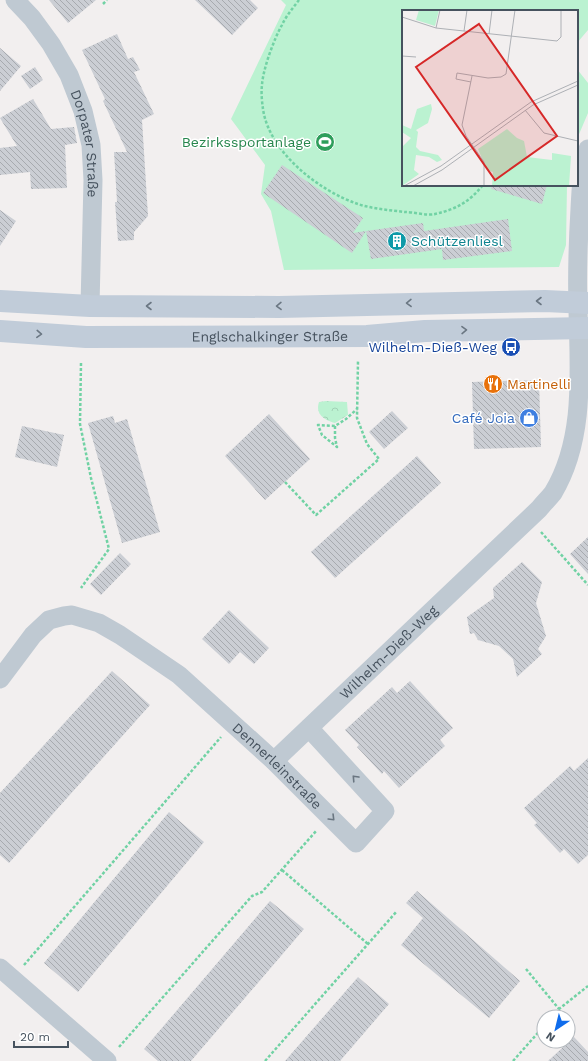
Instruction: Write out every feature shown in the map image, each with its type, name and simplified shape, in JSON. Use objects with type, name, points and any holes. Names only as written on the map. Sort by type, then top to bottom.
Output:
[{"type":"main road","points":[[0,301],[90,306],[279,307],[538,301],[583,303]]},
{"type":"main road","name":"Englschalkinger Straße","points":[[0,331],[86,337],[352,336],[425,331],[583,328]]},
{"type":"street","name":"Dorpater Straße","points":[[15,0],[32,18],[51,44],[69,75],[84,117],[91,145],[92,180],[90,306]]},
{"type":"street","name":"Wilhelm-Dieß-Weg","points":[[274,761],[529,518],[552,494],[561,477],[574,438],[578,406],[583,328],[583,303],[578,247],[581,186],[584,162],[588,149]]},
{"type":"street","name":"Dennerleinstraße","points":[[0,679],[33,635],[49,620],[72,615],[99,623],[120,635],[179,675],[274,761],[356,843],[385,811],[309,728]]},
{"type":"street","points":[[6,974],[107,1061]]},
{"type":"path","points":[[103,4],[107,0]]},
{"type":"path","points":[[299,0],[281,25],[268,58],[262,85],[263,110],[269,128],[279,148],[293,163],[336,196],[358,204],[382,210],[434,215],[463,204],[482,186]]},
{"type":"path","points":[[285,482],[316,515],[379,459],[367,444],[357,418],[358,361]]},
{"type":"path","points":[[81,363],[80,424],[91,478],[110,549],[81,588]]},
{"type":"path","points":[[335,426],[334,438],[337,447],[322,436],[318,425],[335,426],[358,409]]},
{"type":"path","points":[[529,518],[588,585]]},
{"type":"path","points":[[6,974],[232,723]]},
{"type":"path","points":[[107,1061],[252,896],[262,892],[330,816]]},
{"type":"path","points":[[282,870],[368,944]]},
{"type":"path","points":[[265,1061],[397,911]]},
{"type":"path","points":[[526,969],[559,1009],[588,986]]},
{"type":"path","points":[[513,1061],[536,1035]]},
{"type":"green space","name":"Bezirkssportanlage","points":[[281,0],[588,0],[588,30],[578,42],[578,10],[402,10],[402,186],[567,186],[566,245],[559,267],[284,270],[271,211],[261,194],[265,165],[231,119],[286,5]]},
{"type":"green space","points":[[578,70],[588,83],[588,113],[578,137]]},
{"type":"green space","points":[[319,402],[347,402],[348,415],[335,423],[327,420],[321,416],[318,410]]},
{"type":"building","points":[[49,0],[96,0],[68,23]]},
{"type":"building","points":[[195,0],[250,0],[258,8],[232,35]]},
{"type":"building","points":[[117,34],[128,59],[133,57],[140,70],[134,72],[154,114],[142,120],[148,216],[134,232],[134,240],[118,241],[115,202],[117,202],[114,152],[127,152],[103,101],[105,99],[82,50]]},
{"type":"building","points":[[0,48],[21,66],[0,91]]},
{"type":"building","points":[[35,67],[43,80],[30,89],[21,76]]},
{"type":"building","points":[[33,99],[51,129],[74,127],[77,143],[65,145],[67,188],[31,189],[30,172],[0,175],[0,148],[17,146],[0,118]]},
{"type":"building","points":[[282,165],[363,218],[353,233],[366,231],[352,253],[263,193]]},
{"type":"building","points":[[492,186],[547,186],[542,204],[491,189]]},
{"type":"building","points":[[0,210],[16,221],[0,246]]},
{"type":"building","points":[[508,219],[512,251],[443,260],[442,249],[371,259],[366,231],[423,223],[424,231]]},
{"type":"building","points":[[539,380],[541,447],[474,449],[472,382]]},
{"type":"building","points":[[392,411],[408,428],[384,449],[369,432]]},
{"type":"building","points":[[269,414],[310,459],[265,500],[225,456]]},
{"type":"building","points":[[113,416],[115,423],[127,419],[160,532],[122,543],[88,423]]},
{"type":"building","points":[[22,426],[64,435],[57,467],[15,457]]},
{"type":"building","points":[[417,456],[441,483],[335,578],[311,552]]},
{"type":"building","points":[[588,537],[588,574],[570,554]]},
{"type":"building","points":[[120,553],[131,564],[101,595],[90,584]]},
{"type":"building","points":[[522,562],[542,582],[536,603],[546,636],[538,649],[542,654],[517,677],[513,659],[499,646],[478,640],[474,633],[470,634],[467,617],[494,598],[493,588]]},
{"type":"building","points":[[229,610],[269,648],[254,664],[240,652],[229,664],[202,639]]},
{"type":"building","points":[[112,671],[150,705],[9,863],[0,855],[0,793]]},
{"type":"building","points":[[410,681],[453,728],[440,740],[445,746],[399,788],[384,771],[382,774],[357,747],[359,745],[345,730],[392,687],[397,693]]},
{"type":"building","points":[[588,758],[588,855],[578,864],[564,849],[560,853],[534,825],[537,823],[524,808],[570,766],[574,771]]},
{"type":"building","points":[[169,812],[204,842],[78,992],[44,963]]},
{"type":"building","points":[[417,891],[520,981],[489,1018],[401,945],[423,918],[406,903]]},
{"type":"building","points":[[270,901],[304,929],[191,1061],[158,1061],[144,1049]]},
{"type":"building","points":[[358,977],[389,1004],[340,1061],[285,1061]]},
{"type":"building","points":[[576,1039],[588,1052],[588,1061],[548,1061],[561,1049],[576,1049]]},
{"type":"place","name":"Bezirkssportanlage","points":[[325,142]]},
{"type":"place","name":"Schützenliesl","points":[[397,241]]},
{"type":"place","name":"Wilhelm-Dieß-Weg","points":[[511,347]]},
{"type":"place","name":"Martinelli","points":[[493,384]]},
{"type":"place","name":"Café Joia","points":[[529,418]]}]
